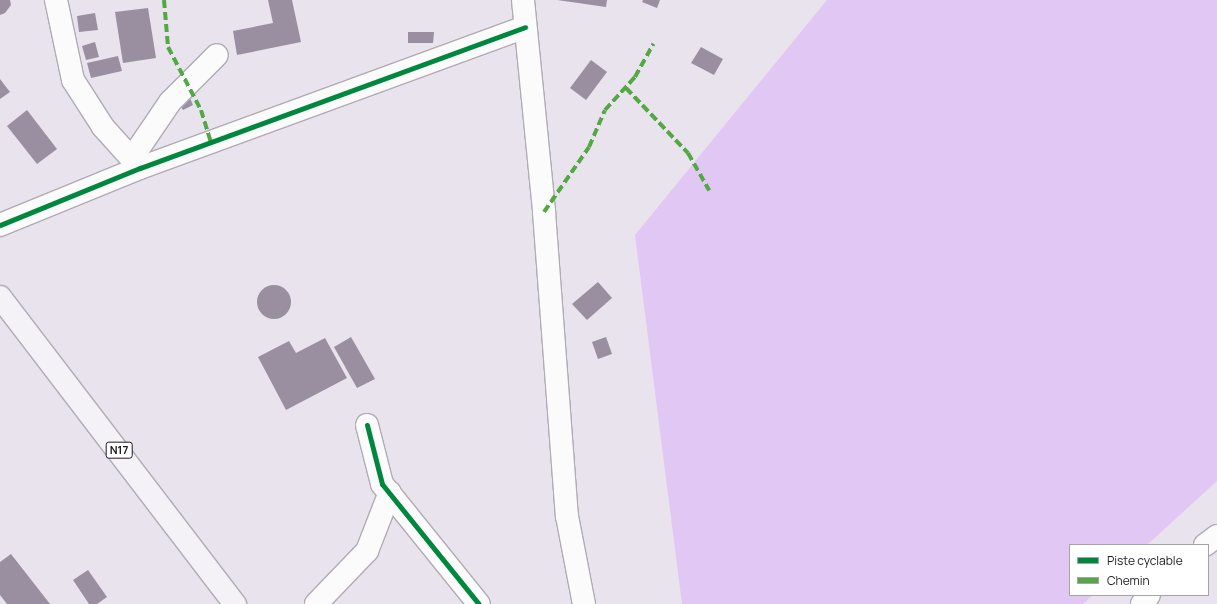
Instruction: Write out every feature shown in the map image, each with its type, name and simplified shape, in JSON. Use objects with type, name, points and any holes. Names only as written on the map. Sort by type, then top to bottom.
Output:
[{"type":"main road","name":"N17","points":[[0,297],[235,604]]},
{"type":"street","points":[[56,0],[73,80],[103,127],[136,163]]},
{"type":"street","points":[[523,0],[544,212],[567,516],[584,604]]},
{"type":"street","points":[[0,225],[136,163],[525,27]]},
{"type":"street","points":[[136,163],[170,102],[217,55]]},
{"type":"street","points":[[367,424],[382,484],[479,604]]},
{"type":"street","points":[[316,604],[367,551],[390,492]]},
{"type":"street","points":[[1206,544],[1217,536]]},
{"type":"street","points":[[1142,604],[1148,596]]},
{"type":"shaded area","points":[[827,0],[1217,0],[1217,481],[1148,544],[1069,544],[1069,596],[1092,596],[1083,604],[682,604],[635,235]]},
{"type":"building","points":[[0,0],[10,0],[11,5],[5,13],[0,15]]},
{"type":"building","points":[[268,0],[292,0],[301,42],[237,55],[233,31],[273,23]]},
{"type":"building","points":[[557,0],[607,0],[606,7]]},
{"type":"building","points":[[643,0],[660,0],[657,8],[642,2]]},
{"type":"building","points":[[148,8],[156,58],[123,63],[115,12]]},
{"type":"building","points":[[95,13],[98,30],[79,32],[77,16]]},
{"type":"building","points":[[408,32],[434,32],[433,43],[408,43]]},
{"type":"building","points":[[95,42],[99,57],[86,60],[82,46]]},
{"type":"building","points":[[701,47],[723,59],[714,75],[691,63]]},
{"type":"building","points":[[118,56],[122,71],[91,78],[87,63]]},
{"type":"building","points":[[591,60],[607,72],[586,100],[570,88]]},
{"type":"building","points":[[0,79],[10,92],[0,99]]},
{"type":"building","points":[[189,96],[193,105],[183,110],[178,101]]},
{"type":"building","points":[[27,110],[57,149],[37,164],[7,126]]},
{"type":"building","points":[[598,282],[612,298],[587,320],[572,304]]},
{"type":"building","points":[[271,285],[277,285],[281,286],[288,292],[291,302],[290,309],[284,316],[277,319],[271,319],[267,318],[260,312],[257,305],[257,299],[258,295],[264,288]]},
{"type":"building","points":[[351,337],[375,379],[357,388],[334,347]]},
{"type":"building","points":[[606,337],[612,354],[598,359],[592,342]]},
{"type":"building","points":[[325,338],[347,378],[286,410],[258,357],[289,341],[296,353]]},
{"type":"building","points":[[11,554],[50,604],[7,604],[0,595],[0,562]]},
{"type":"building","points":[[88,570],[107,597],[97,604],[89,604],[73,580]]},
{"type":"marked path","points":[[164,0],[168,47],[201,110],[211,142]]},
{"type":"marked path","points":[[544,212],[589,147],[605,110],[635,77],[653,44]]},
{"type":"marked path","points":[[626,88],[688,153],[709,190]]},
{"type":"cycle path","points":[[0,225],[140,168],[525,27]]},
{"type":"cycle path","points":[[367,425],[382,484],[479,604]]}]
